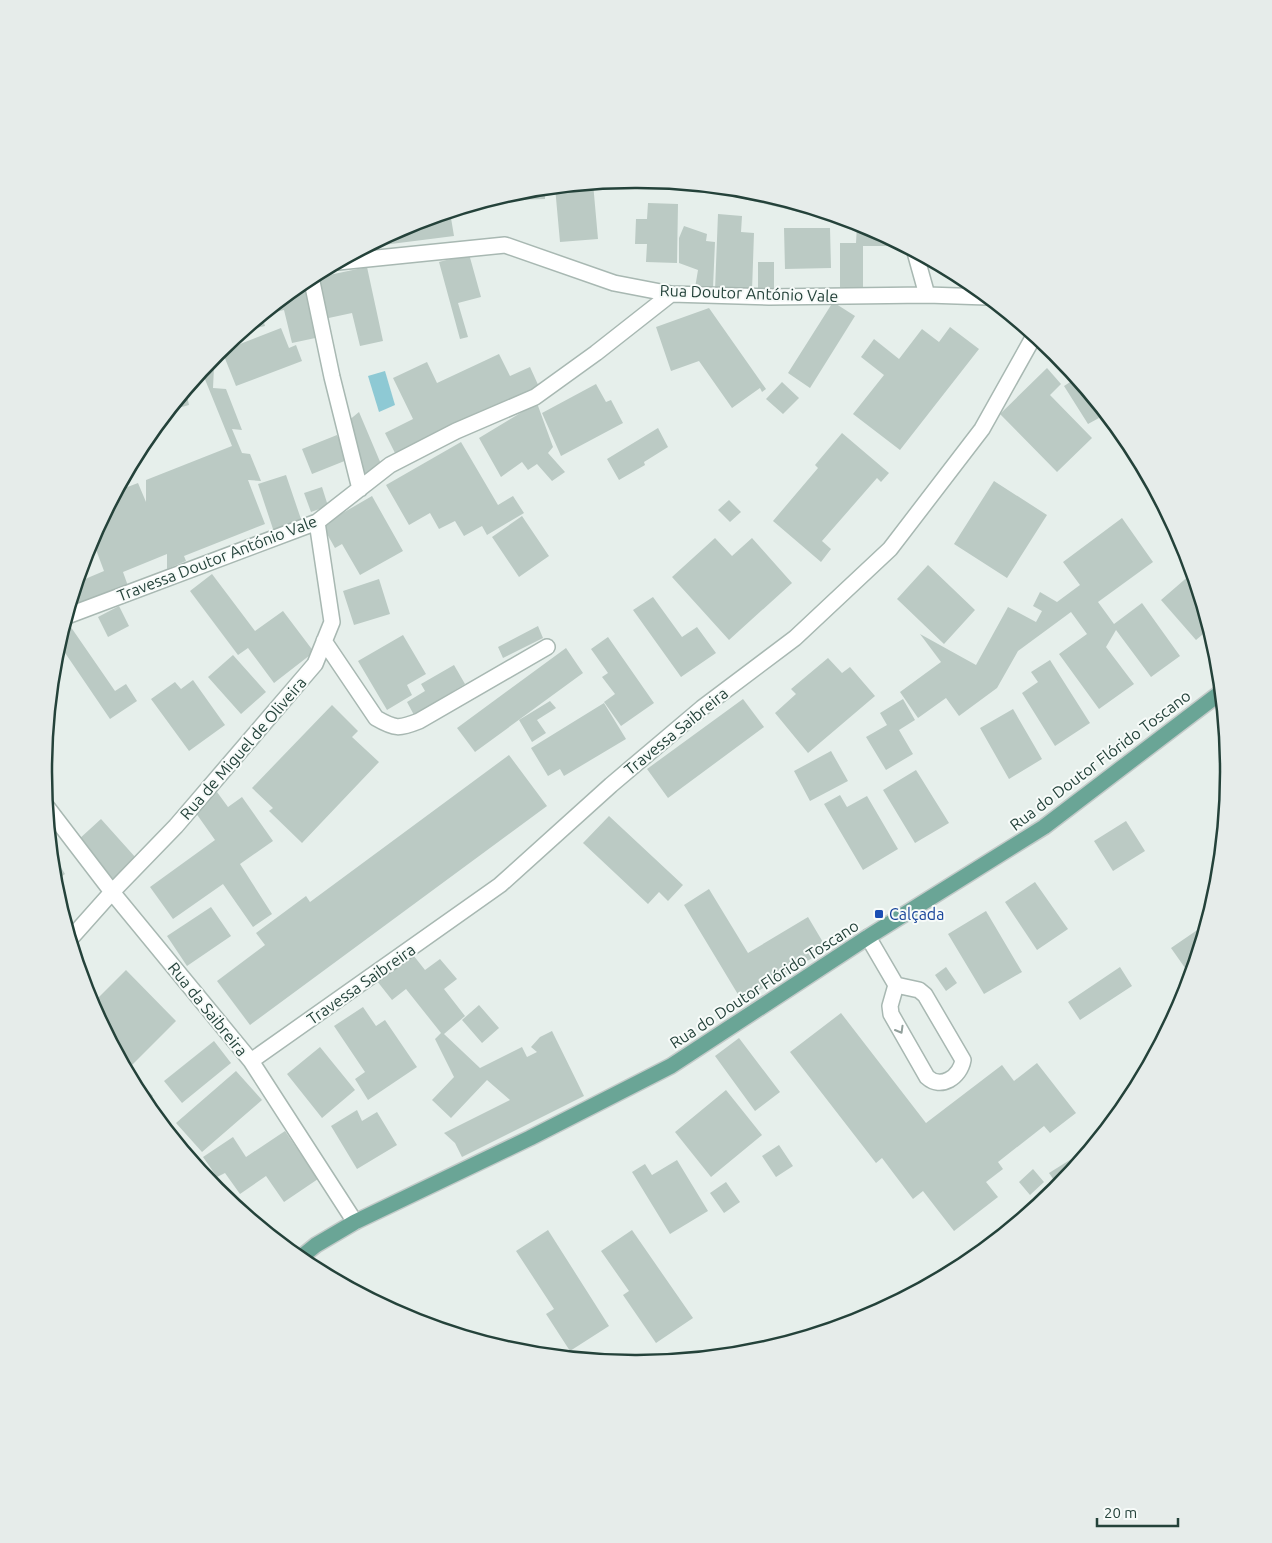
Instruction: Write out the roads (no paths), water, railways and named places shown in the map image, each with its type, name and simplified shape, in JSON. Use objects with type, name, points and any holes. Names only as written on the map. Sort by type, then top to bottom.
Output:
[{"type":"main road","name":"Rua do Doutor Flórido Toscano","points":[[306,1253],[355,1222],[530,1138],[671,1066],[868,936],[1044,827],[1215,697]]},
{"type":"street","name":"Rua Doutor António Vale","points":[[355,260],[505,245],[614,283],[671,294],[768,297],[927,295],[974,297]]},
{"type":"street","points":[[917,260],[927,295]]},
{"type":"street","points":[[313,286],[332,378],[360,488]]},
{"type":"street","name":"Travessa Doutor António Vale","points":[[74,613],[317,522],[390,465],[439,440],[535,397],[596,353],[671,294]]},
{"type":"street","name":"Travessa Saibreira","points":[[251,1061],[500,885],[611,785],[702,708],[795,638],[890,549],[982,429],[1031,342]]},
{"type":"street","name":"Rua de Miguel de Oliveira","points":[[75,933],[176,826],[315,664],[332,622],[317,522]]},
{"type":"street","points":[[324,641],[376,718],[387,725],[402,728],[419,721],[547,647]]},
{"type":"street","name":"Rua da Saibreira","points":[[55,817],[112,892],[251,1061],[355,1222]]},
{"type":"street","points":[[868,936],[896,985],[890,1006],[891,1014],[927,1077],[933,1082],[940,1082],[954,1076],[962,1067],[963,1060],[929,1002],[919,990],[896,985]]},
{"type":"water","points":[[385,371],[395,405],[379,412],[368,376]]},
{"type":"place","name":"Calçada","points":[[879,914]]}]
